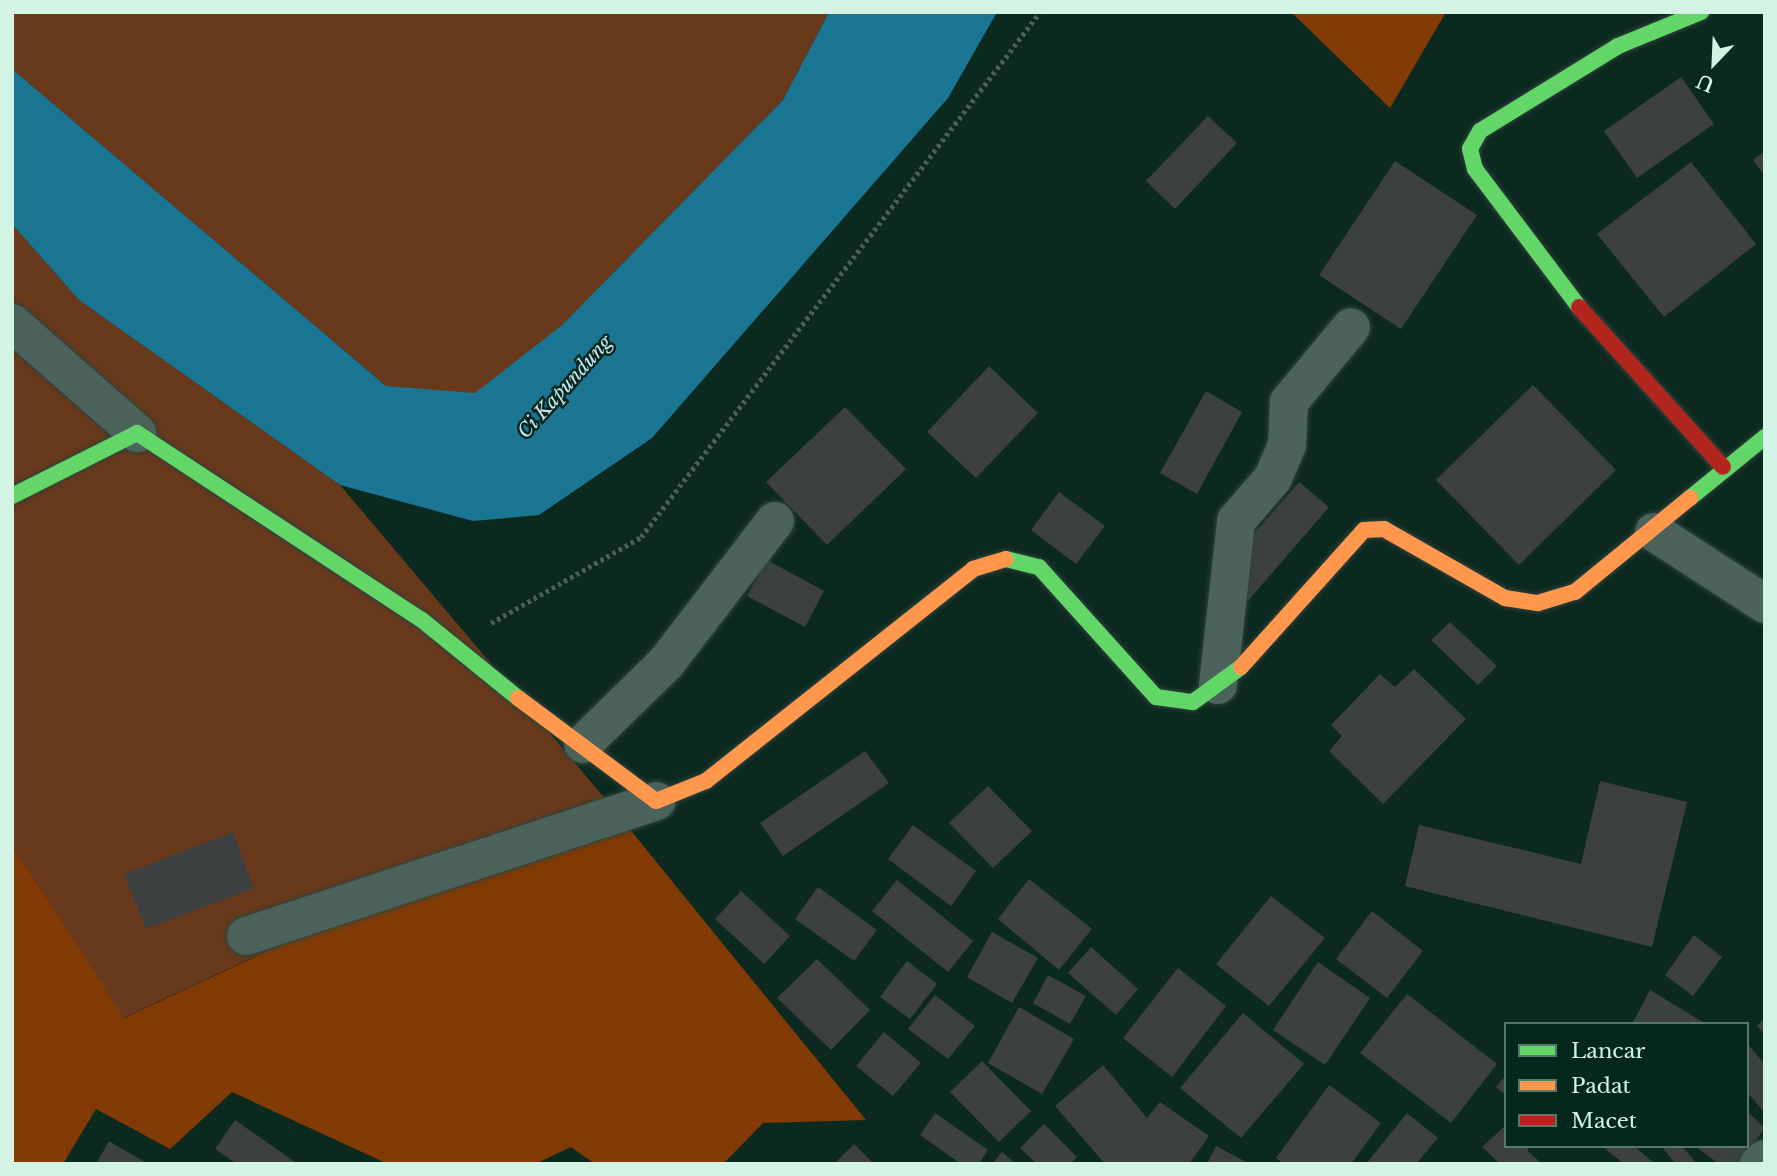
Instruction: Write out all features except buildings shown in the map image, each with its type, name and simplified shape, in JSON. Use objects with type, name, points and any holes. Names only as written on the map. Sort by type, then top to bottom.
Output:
[{"type":"street","points":[[1702,12],[1618,46],[1480,131],[1469,149],[1475,169],[1587,318],[1723,467]]},
{"type":"street","points":[[12,323],[137,433],[422,620],[449,647],[583,744],[656,801]]},
{"type":"street","points":[[1218,685],[1236,521],[1273,478],[1287,445],[1289,402],[1351,327]]},
{"type":"street","points":[[12,496],[137,433]]},
{"type":"street","points":[[246,936],[656,801],[706,781],[973,569],[1006,559],[1039,567],[1156,696],[1193,702],[1218,685],[1364,530],[1384,529],[1505,598],[1538,603],[1575,592],[1654,532],[1723,467],[1765,436]]},
{"type":"street","points":[[583,744],[666,663],[775,521]]},
{"type":"street","points":[[1654,532],[1765,604]]},
{"type":"street","points":[[1759,1164],[1765,1158]]},
{"type":"path","points":[[449,647],[641,537],[1040,12]]},
{"type":"shaded area","points":[[12,12],[829,12],[783,100],[562,325],[475,394],[386,386],[12,69]]},
{"type":"shaded area","points":[[1291,12],[1446,12],[1390,108]]},
{"type":"shaded area","points":[[12,224],[79,300],[340,485],[602,795],[123,1018],[12,845]]},
{"type":"shaded area","points":[[602,795],[866,1120],[763,1123],[723,1164],[595,1164],[571,1147],[535,1164],[388,1164],[232,1092],[170,1149],[96,1109],[63,1164],[12,1164],[12,845],[124,1018]]},
{"type":"water","name":"Ci Kapundung","points":[[829,12],[997,12],[948,98],[652,438],[539,515],[473,521],[340,485],[79,300],[12,224],[12,69],[386,386],[475,393],[562,325],[783,100]]},
{"type":"traffic: fast","points":[[1579,307],[1475,169],[1470,149],[1480,131],[1618,46],[1701,12]]},
{"type":"traffic: fast","points":[[12,496],[137,433],[422,620],[518,698]]},
{"type":"traffic: fast","points":[[1690,498],[1765,437]]},
{"type":"traffic: fast","points":[[1006,559],[1039,567],[1156,697],[1193,702],[1241,667]]},
{"type":"traffic: slow","points":[[1241,667],[1364,530],[1384,529],[1505,598],[1538,603],[1575,592],[1690,498]]},
{"type":"traffic: slow","points":[[518,698],[656,801],[706,781],[973,569],[1006,559]]},
{"type":"traffic: jam","points":[[1579,307],[1723,467]]}]
